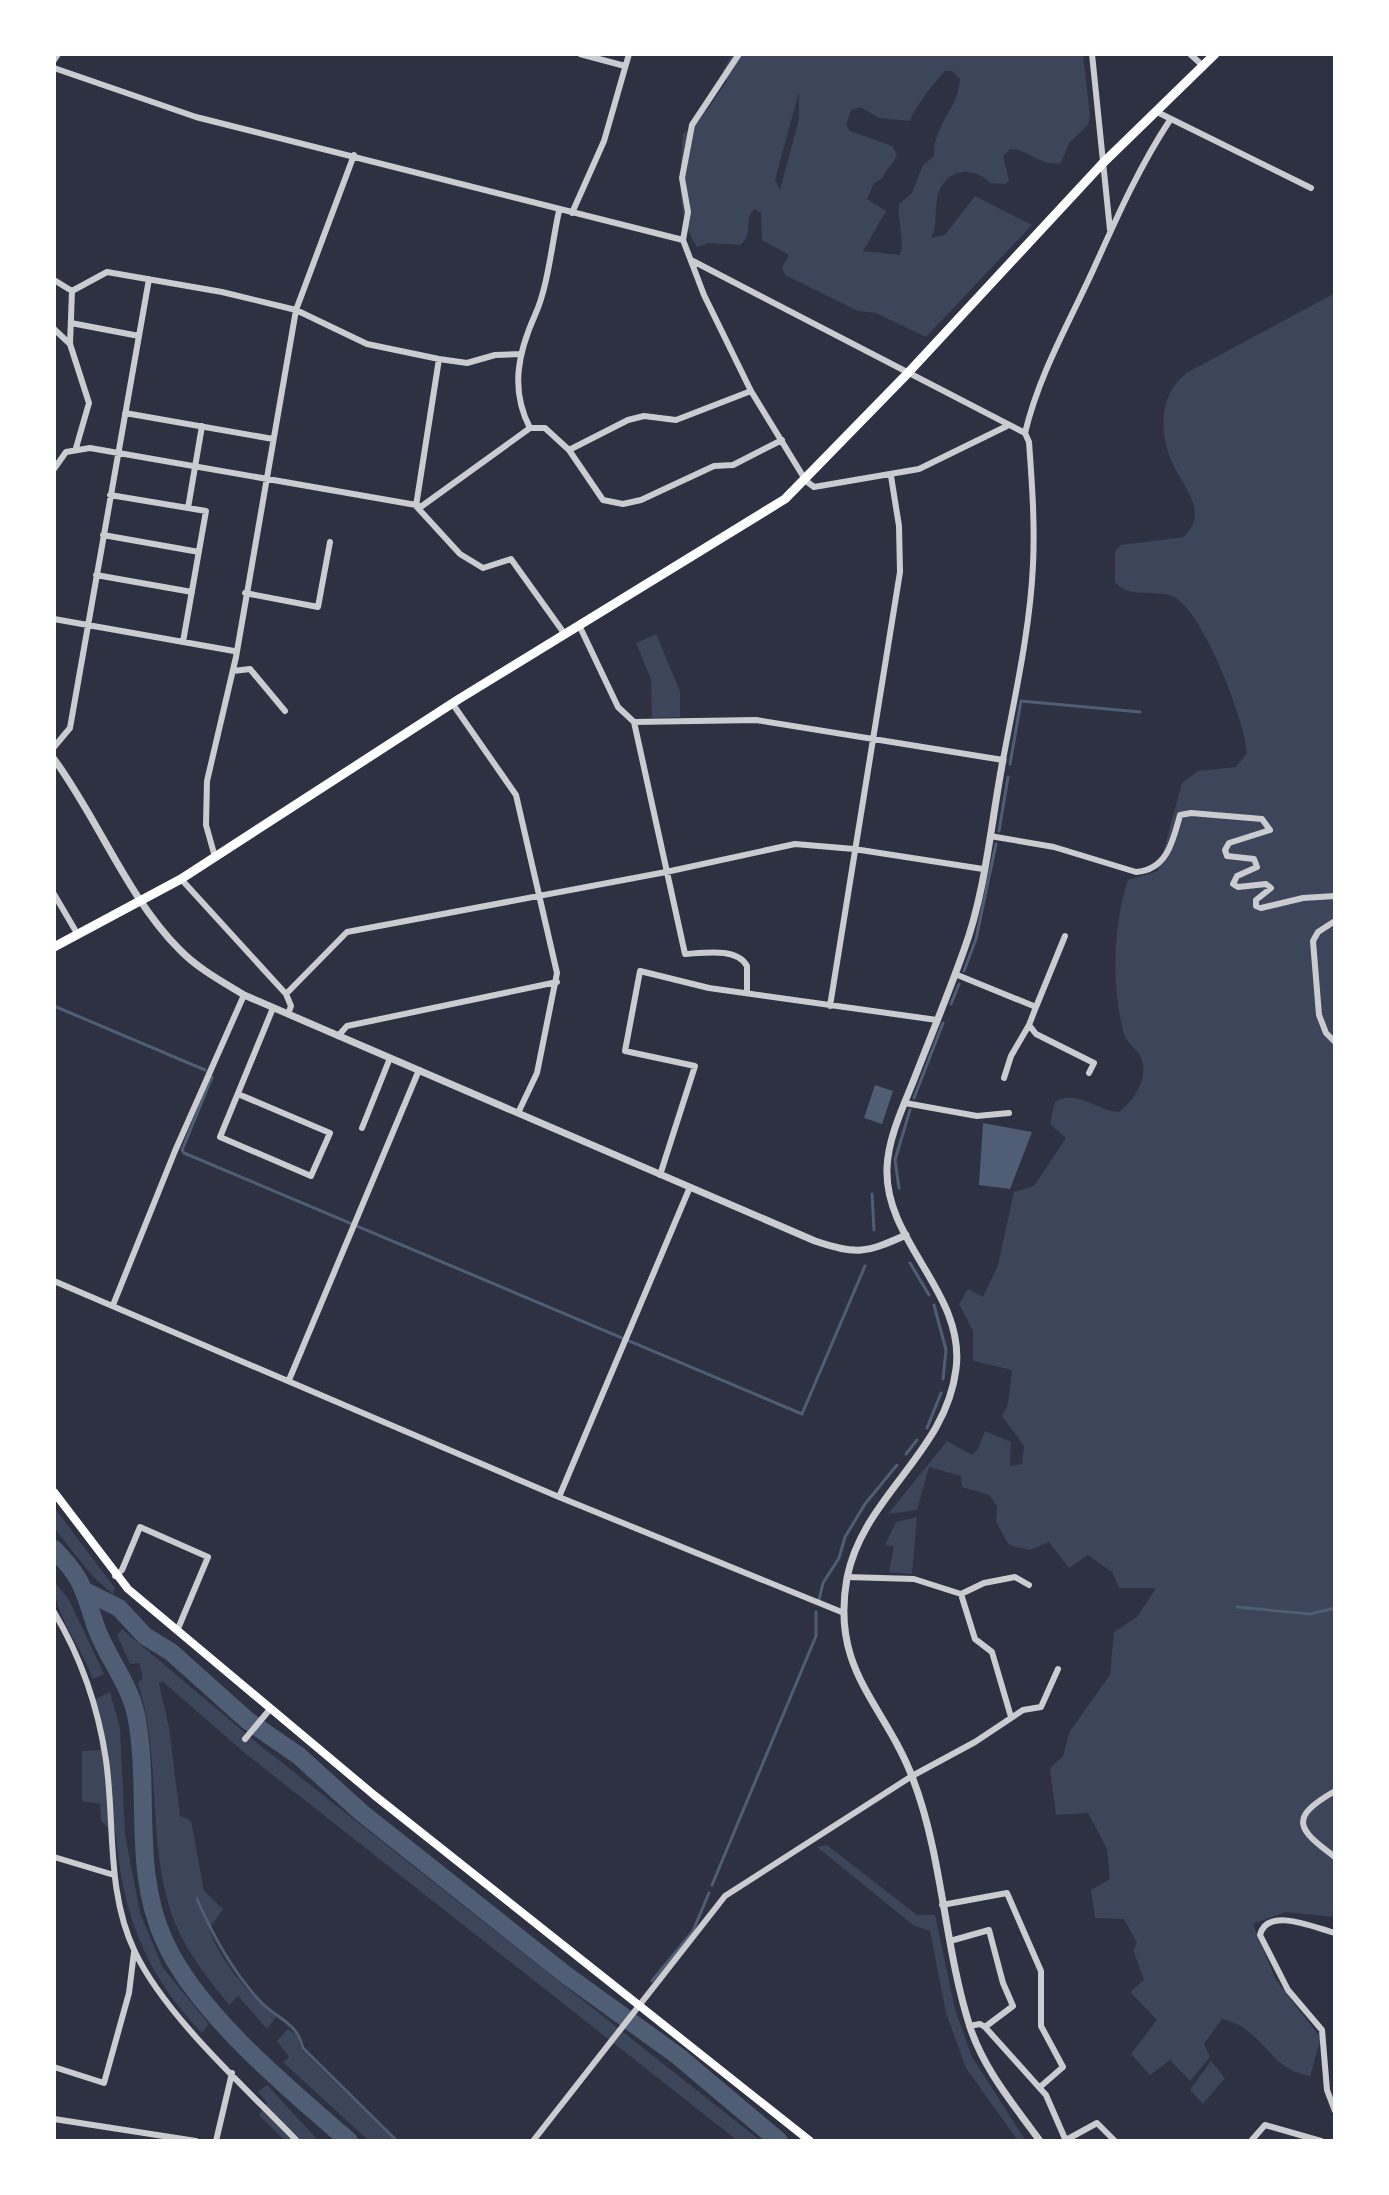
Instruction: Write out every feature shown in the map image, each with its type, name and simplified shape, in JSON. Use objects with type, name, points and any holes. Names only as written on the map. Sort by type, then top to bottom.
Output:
[{"type":"main road","points":[[54,947],[181,879],[452,703],[785,499],[806,481],[1102,164],[1215,54]]},
{"type":"main road","points":[[54,1492],[115,1576],[269,1711],[810,2141]]},
{"type":"street","points":[[54,60],[58,54]]},
{"type":"street","points":[[580,54],[625,66]]},
{"type":"street","points":[[572,213],[604,141],[629,54]]},
{"type":"street","points":[[739,54],[692,125],[682,178],[688,212],[683,240],[751,391],[806,481],[814,487],[919,469],[1007,426]]},
{"type":"street","points":[[1092,54],[1110,230]]},
{"type":"street","points":[[1190,54],[1202,65]]},
{"type":"street","points":[[54,68],[196,117],[683,240]]},
{"type":"street","points":[[1155,111],[1311,188]]},
{"type":"street","points":[[1040,2141],[996,2082],[969,2026],[912,1776],[862,1687],[850,1655],[844,1613],[847,1577],[859,1537],[942,1421],[957,1365],[956,1338],[946,1306],[906,1235],[887,1179],[890,1144],[966,946],[990,836],[1026,636],[1033,565],[1033,501],[1029,442],[1025,433],[1046,367],[1143,161],[1170,120]]},
{"type":"street","points":[[215,857],[206,825],[207,781],[233,671],[234,651],[296,310],[354,155]]},
{"type":"street","points":[[530,428],[519,408],[520,354],[535,315],[559,211]]},
{"type":"street","points":[[691,260],[1025,433]]},
{"type":"street","points":[[72,291],[107,272],[296,310],[367,344],[439,359],[467,363],[495,355],[520,354]]},
{"type":"street","points":[[54,747],[70,728],[149,279]]},
{"type":"street","points":[[54,280],[72,291]]},
{"type":"street","points":[[72,291],[70,344],[89,403],[76,448]]},
{"type":"street","points":[[71,323],[139,336]]},
{"type":"street","points":[[54,329],[70,344]]},
{"type":"street","points":[[416,506],[439,359]]},
{"type":"street","points":[[569,450],[628,420],[644,416],[676,420],[751,391]]},
{"type":"street","points":[[125,413],[273,439]]},
{"type":"street","points":[[188,508],[202,426]]},
{"type":"street","points":[[54,469],[66,452],[76,448],[422,506],[530,428],[545,428],[569,450],[603,500],[623,504],[641,500],[714,466],[733,465],[782,440]]},
{"type":"street","points":[[830,1006],[900,572],[899,526],[891,476]]},
{"type":"street","points":[[110,495],[206,511],[183,642]]},
{"type":"street","points":[[416,506],[460,554],[483,568],[511,559],[564,633]]},
{"type":"street","points":[[103,535],[199,552]]},
{"type":"street","points":[[245,593],[318,607],[330,542]]},
{"type":"street","points":[[96,575],[192,592]]},
{"type":"street","points":[[54,619],[234,651]]},
{"type":"street","points":[[579,625],[618,707],[634,722],[685,954],[714,952],[739,957],[747,966],[747,993]]},
{"type":"street","points":[[233,671],[250,669],[285,711]]},
{"type":"street","points":[[452,703],[516,795],[557,982],[537,1073],[518,1113]]},
{"type":"street","points":[[634,722],[756,720],[1003,760]]},
{"type":"street","points":[[54,759],[78,791],[143,902],[178,948],[198,966],[244,995],[815,1241],[854,1253],[865,1252],[906,1235]]},
{"type":"street","points":[[990,836],[1054,847],[1136,872],[1148,871],[1164,859],[1180,815],[1191,813],[1262,819],[1270,830],[1229,843],[1225,850],[1227,856],[1254,859],[1257,867],[1237,876],[1233,884],[1238,887],[1266,884],[1271,888],[1256,900],[1256,906],[1261,908],[1303,898],[1335,896]]},
{"type":"street","points":[[286,994],[347,932],[666,872],[795,844],[854,849],[983,869]]},
{"type":"street","points":[[181,879],[286,994],[291,1006],[288,1014]]},
{"type":"street","points":[[54,894],[78,935]]},
{"type":"street","points":[[1335,921],[1318,932],[1313,941],[1319,1015],[1326,1033],[1335,1042]]},
{"type":"street","points":[[1004,1078],[1065,936]]},
{"type":"street","points":[[660,1175],[695,1066],[625,1051],[640,971],[709,988],[937,1020]]},
{"type":"street","points":[[955,974],[1036,1007]]},
{"type":"street","points":[[338,1036],[347,1026],[557,982]]},
{"type":"street","points":[[113,1305],[175,1151],[244,995]]},
{"type":"street","points":[[238,1094],[330,1133],[311,1176],[220,1137],[273,1008]]},
{"type":"street","points":[[1029,1025],[1036,1034],[1094,1063],[1089,1073]]},
{"type":"street","points":[[362,1128],[390,1058]]},
{"type":"street","points":[[289,1380],[419,1070]]},
{"type":"street","points":[[905,1103],[977,1116],[1009,1113]]},
{"type":"street","points":[[559,1497],[690,1187]]},
{"type":"street","points":[[54,1281],[559,1497],[844,1613]]},
{"type":"street","points":[[115,1576],[122,1570],[140,1527],[208,1557],[177,1631]]},
{"type":"street","points":[[847,1577],[914,1579],[961,1594],[984,1583],[1015,1577],[1029,1585]]},
{"type":"street","points":[[961,1594],[975,1639],[992,1652],[1011,1717]]},
{"type":"street","points":[[54,1612],[77,1650],[95,1705],[106,1762],[114,1875],[134,1951],[178,2014],[297,2141]]},
{"type":"street","points":[[533,2141],[725,1896],[912,1776],[975,1742],[1023,1710],[1041,1707],[1058,1669]]},
{"type":"street","points":[[245,1739],[269,1711]]},
{"type":"street","points":[[1335,1791],[1306,1812],[1302,1826],[1305,1834],[1335,1857]]},
{"type":"street","points":[[54,1857],[114,1875]]},
{"type":"street","points":[[942,1905],[1007,1893],[1041,1971],[1041,2026],[1063,2067],[1040,2087]]},
{"type":"street","points":[[1335,1933],[1281,1920],[1270,1921],[1262,1927],[1260,1935],[1288,1990],[1322,2030],[1327,2090],[1335,2111]]},
{"type":"street","points":[[950,1941],[989,1930],[1003,1983],[1013,2006],[985,2027]]},
{"type":"street","points":[[54,2067],[104,2083],[129,1993],[134,1951]]},
{"type":"street","points":[[969,2026],[980,2024],[985,2027],[1040,2087],[1066,2141],[1097,2123],[1115,2141]]},
{"type":"street","points":[[216,2141],[232,2073]]},
{"type":"street","points":[[54,2119],[196,2141]]},
{"type":"street","points":[[1251,2141],[1265,2125],[1321,2141]]},
{"type":"shaded area","points":[[732,54],[1083,54],[1090,116],[1088,125],[1069,143],[1061,163],[1053,164],[1010,149],[1003,156],[1009,180],[1005,184],[990,183],[974,173],[966,172],[951,176],[945,182],[937,200],[931,238],[945,235],[975,196],[1032,225],[926,337],[876,313],[858,311],[785,275],[782,267],[789,255],[762,240],[761,213],[755,209],[751,212],[747,236],[740,245],[709,243],[697,247],[682,207],[683,134],[698,122],[727,81],[723,71]],"holes":[[[945,71],[952,71],[960,79],[958,90],[937,135],[934,156],[923,165],[912,193],[899,204],[900,255],[863,251],[886,211],[867,199],[874,183],[882,179],[897,154],[892,146],[850,131],[846,125],[851,110],[860,107],[879,118],[910,121],[920,102]],[[799,92],[799,119],[780,190],[775,180]]]},
{"type":"shaded area","points":[[1335,293],[1335,1917],[1285,1912],[1253,1924],[1276,1980],[1321,2038],[1310,2076],[1296,2073],[1285,2066],[1248,2031],[1222,2019],[1204,2044],[1210,2057],[1190,2081],[1170,2060],[1150,2075],[1131,2054],[1157,2020],[1130,1992],[1144,1980],[1133,1950],[1137,1943],[1124,1919],[1095,1918],[1091,1890],[1110,1879],[1107,1849],[1088,1813],[1056,1815],[1050,1768],[1063,1756],[1070,1731],[1110,1675],[1114,1632],[1137,1617],[1156,1588],[1119,1588],[1112,1572],[1088,1555],[1069,1568],[1049,1542],[1030,1550],[1009,1545],[996,1522],[997,1506],[989,1495],[962,1487],[961,1476],[929,1467],[917,1510],[888,1514],[947,1441],[972,1455],[978,1449],[985,1431],[1011,1442],[1010,1466],[1022,1464],[1024,1446],[1002,1416],[1008,1404],[1012,1370],[973,1361],[973,1331],[959,1304],[968,1289],[983,1297],[998,1265],[1014,1192],[1034,1186],[1066,1138],[1050,1124],[1055,1102],[1063,1098],[1079,1099],[1119,1112],[1137,1092],[1143,1065],[1124,1034],[1116,976],[1119,916],[1128,880],[1158,871],[1182,783],[1198,771],[1236,767],[1247,753],[1239,717],[1221,668],[1185,606],[1174,597],[1128,591],[1115,582],[1115,552],[1121,545],[1184,537],[1194,521],[1192,501],[1167,450],[1163,425],[1167,400],[1172,389],[1190,371]]},
{"type":"shaded area","points":[[656,634],[680,691],[680,717],[652,718],[651,679],[636,643]]},
{"type":"shaded area","points":[[875,1085],[893,1091],[882,1124],[864,1118]]},
{"type":"shaded area","points":[[983,1123],[1032,1132],[1010,1189],[979,1185]]},
{"type":"shaded area","points":[[54,1507],[115,1588],[113,1594],[93,1577],[54,1528]]},
{"type":"shaded area","points":[[917,1517],[912,1574],[889,1572],[894,1546],[885,1545],[896,1522]]},
{"type":"shaded area","points":[[54,1581],[69,1600],[104,1674],[93,1679],[58,1606]]},
{"type":"shaded area","points":[[122,1629],[256,1742],[761,2141],[738,2141],[246,1754],[162,1681],[159,1684],[169,1727],[180,1816],[191,1821],[204,1891],[223,1909],[209,1929],[237,1977],[276,2017],[267,2029],[238,1996],[229,2005],[186,1945],[166,1894],[160,1864],[150,1742],[138,1683],[143,1678],[139,1663],[130,1664],[117,1635]]},
{"type":"shaded area","points":[[110,1692],[120,1728],[125,1834],[140,1913],[163,1968],[209,2024],[202,2033],[165,1987],[139,1940],[123,1887],[115,1829],[109,1829],[101,1821],[100,1804],[82,1801],[82,1751],[100,1750],[96,1699]]},
{"type":"shaded area","points":[[827,1845],[917,1915],[935,1915],[955,2009],[972,2057],[1026,2141],[1018,2141],[966,2068],[946,2013],[930,1931],[913,1925],[817,1847]]},
{"type":"shaded area","points":[[288,2029],[297,2036],[302,2050],[395,2141],[369,2141],[283,2062],[289,2057],[277,2041]]},
{"type":"shaded area","points":[[1211,2061],[1225,2078],[1203,2104],[1190,2090]]},
{"type":"shaded area","points":[[267,2085],[319,2141],[285,2141],[259,2115],[267,2103],[258,2092]]},
{"type":"waterway","points":[[1010,764],[1021,701],[1140,712]]},
{"type":"waterway","points":[[999,831],[1008,777]]},
{"type":"waterway","points":[[964,971],[976,939],[996,844]]},
{"type":"waterway","points":[[951,1004],[959,984]]},
{"type":"waterway","points":[[54,1006],[205,1070]]},
{"type":"waterway","points":[[914,1098],[943,1023]]},
{"type":"waterway","points":[[212,1077],[182,1150],[184,1153],[802,1414],[865,1266]]},
{"type":"waterway","points":[[899,1188],[895,1160],[910,1110]]},
{"type":"waterway","points":[[872,1194],[874,1230]]},
{"type":"waterway","points":[[910,1263],[929,1295]]},
{"type":"waterway","points":[[934,1305],[946,1350],[943,1379]]},
{"type":"waterway","points":[[927,1428],[941,1393]]},
{"type":"waterway","points":[[906,1454],[917,1440]]},
{"type":"waterway","points":[[819,1600],[823,1583],[839,1558],[845,1537],[865,1504],[897,1465]]},
{"type":"waterway","points":[[54,1549],[81,1585],[101,1638],[133,1703],[140,1743],[148,1887],[165,1942],[180,1969],[222,2023],[273,2074],[349,2141]]},
{"type":"waterway","points":[[87,1592],[119,1608],[145,1636],[171,1652],[247,1720],[299,1756],[362,1813],[566,1975],[678,2056],[779,2141]]},
{"type":"waterway","points":[[1237,1607],[1310,1614],[1335,1608]]},
{"type":"waterway","points":[[712,1885],[816,1636],[816,1612]]},
{"type":"waterway","points":[[652,1981],[693,1931],[709,1893]]},
{"type":"waterway","points":[[197,1899],[223,1952],[248,1988],[296,2032],[303,2048],[397,2141]]}]
